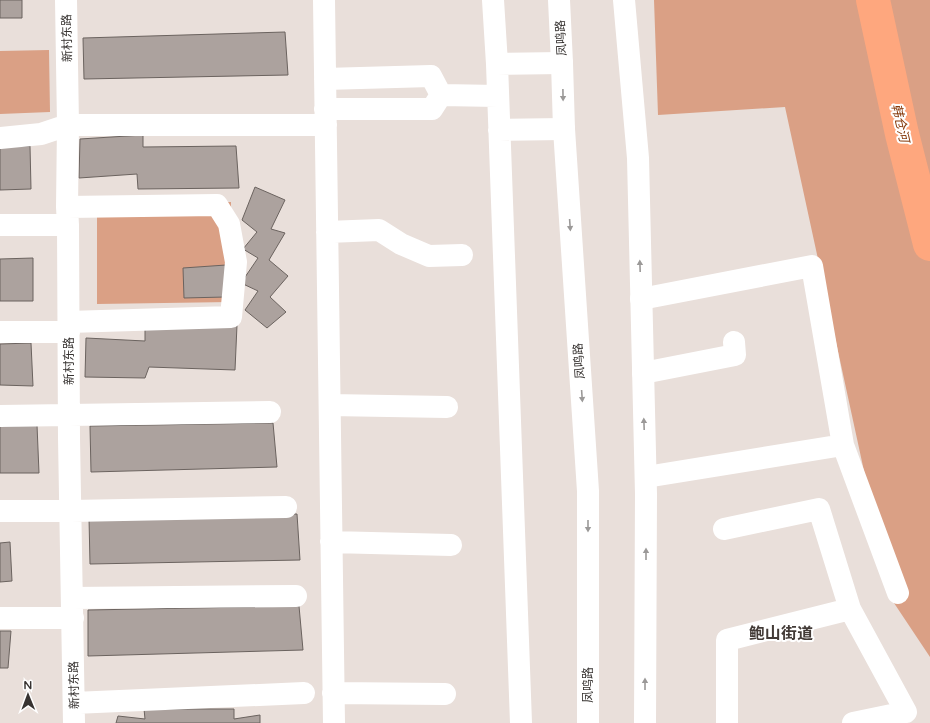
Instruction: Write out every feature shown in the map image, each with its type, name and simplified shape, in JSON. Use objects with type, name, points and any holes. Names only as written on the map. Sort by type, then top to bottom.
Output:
[{"type":"street","name":"新村东路","points":[[66,0],[69,415],[74,713]]},
{"type":"street","points":[[324,0],[334,723]]},
{"type":"street","points":[[493,0],[497,64],[522,723]]},
{"type":"street","name":"凤鸣路","points":[[559,0],[564,130],[588,491],[588,723]]},
{"type":"street","points":[[624,0],[638,158],[646,478],[645,723]]},
{"type":"street","points":[[497,64],[562,63]]},
{"type":"street","points":[[325,79],[431,76],[441,95]]},
{"type":"street","points":[[0,138],[41,134],[68,125],[326,117],[432,109],[441,95]]},
{"type":"street","points":[[441,95],[498,96]]},
{"type":"street","points":[[499,130],[564,130]]},
{"type":"street","points":[[0,225],[68,216],[217,205],[228,224],[236,262],[231,317],[0,332]]},
{"type":"street","points":[[327,232],[379,230],[402,244],[429,256],[462,255]]},
{"type":"street","points":[[641,299],[812,266],[843,445],[898,593]]},
{"type":"street","points":[[643,373],[735,355],[734,342]]},
{"type":"street","points":[[330,405],[447,408]]},
{"type":"street","points":[[0,416],[270,412]]},
{"type":"street","points":[[646,478],[843,445]]},
{"type":"street","points":[[0,511],[286,507]]},
{"type":"street","points":[[724,529],[819,509],[850,609],[910,717],[853,723]]},
{"type":"street","points":[[331,542],[451,545]]},
{"type":"street","points":[[0,618],[72,608],[296,596]]},
{"type":"street","points":[[727,723],[727,640],[850,609]]},
{"type":"street","points":[[74,713],[304,692]]},
{"type":"street","points":[[333,693],[445,694]]},
{"type":"shaded area","points":[[654,0],[930,0],[930,657],[892,600],[785,107],[658,115]]},
{"type":"shaded area","points":[[49,50],[50,112],[0,114],[0,51]]},
{"type":"shaded area","points":[[231,202],[231,302],[97,304],[97,204]]},
{"type":"building","points":[[0,0],[22,0],[22,18],[0,18]]},
{"type":"building","points":[[285,32],[288,75],[84,79],[83,38]]},
{"type":"building","points":[[143,135],[143,147],[236,146],[239,188],[138,189],[137,174],[79,178],[80,139]]},
{"type":"building","points":[[0,146],[30,146],[31,189],[0,190]]},
{"type":"building","points":[[255,187],[285,200],[271,229],[285,233],[269,260],[288,276],[270,297],[286,312],[267,328],[245,310],[258,291],[241,283],[258,258],[243,249],[257,232],[242,220]]},
{"type":"building","points":[[33,258],[33,301],[0,301],[0,259]]},
{"type":"building","points":[[226,265],[225,297],[184,298],[183,268]]},
{"type":"building","points":[[237,325],[235,370],[149,367],[145,378],[85,377],[86,338],[145,341],[145,327]]},
{"type":"building","points":[[31,343],[33,386],[0,385],[0,344]]},
{"type":"building","points":[[273,423],[277,467],[91,472],[90,426]]},
{"type":"building","points":[[37,425],[39,473],[0,473],[0,426]]},
{"type":"building","points":[[297,514],[300,560],[90,564],[89,518]]},
{"type":"building","points":[[10,542],[12,581],[0,582],[0,543]]},
{"type":"building","points":[[299,606],[303,650],[88,656],[88,610]]},
{"type":"building","points":[[0,631],[11,631],[8,668],[0,668]]},
{"type":"building","points":[[144,709],[234,709],[234,719],[260,715],[260,723],[116,723],[118,716],[145,719]]},
{"type":"waterway","name":"韩仓河","points":[[873,0],[902,134],[930,244]]},
{"type":"district","name":"鲍山街道","points":[[781,634]]}]
